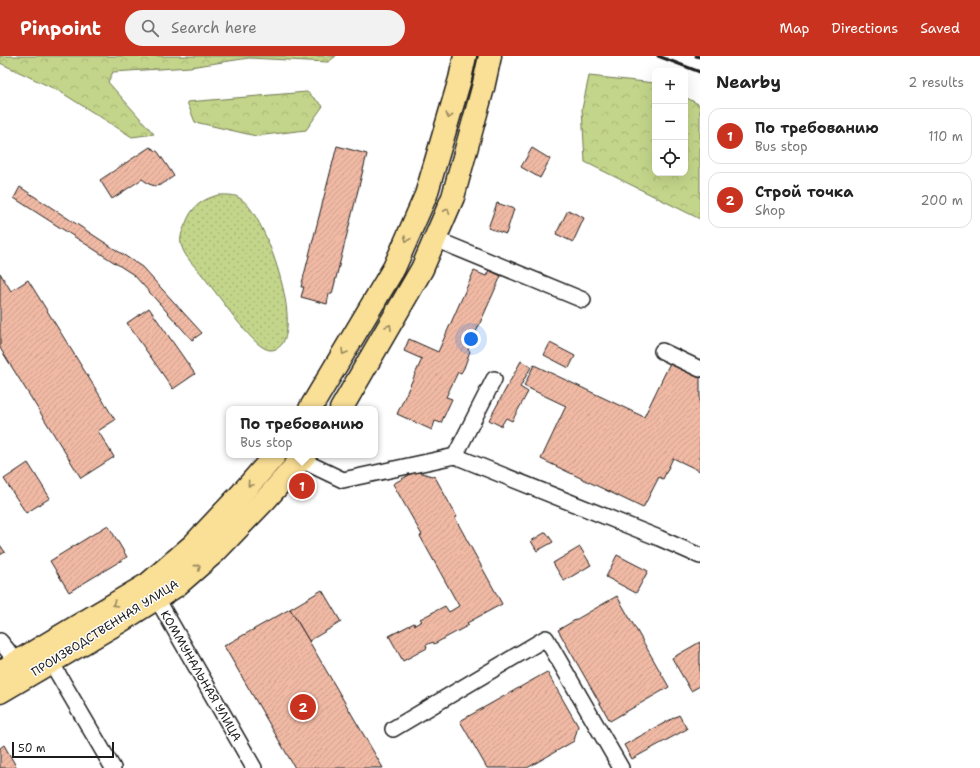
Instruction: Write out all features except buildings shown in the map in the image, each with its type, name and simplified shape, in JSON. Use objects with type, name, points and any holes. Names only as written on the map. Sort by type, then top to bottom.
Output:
[{"type":"highway","points":[[312,406],[394,268],[426,195],[465,56]]},
{"type":"highway","points":[[343,406],[422,268],[435,239],[452,197],[483,88],[490,56]]},
{"type":"highway","name":"ПРОИЗВОДСТВЕННАЯ УЛИЦА","points":[[0,692],[51,662],[152,592],[193,545],[242,494],[272,458]]},
{"type":"highway","name":"ПРОИЗВОДСТВЕННАЯ УЛИЦА","points":[[8,667],[152,592],[176,586],[215,552],[267,498],[302,458]]},
{"type":"street","points":[[435,239],[583,300]]},
{"type":"street","points":[[662,351],[700,369]]},
{"type":"street","points":[[455,456],[494,379]]},
{"type":"street","points":[[305,458],[343,480],[455,456],[700,556]]},
{"type":"street","name":"КОММУНАЛЬНАЯ УЛИЦА","points":[[152,592],[254,768]]},
{"type":"street","points":[[393,729],[546,638],[621,768]]},
{"type":"street","points":[[0,641],[8,667]]},
{"type":"street","points":[[51,662],[113,768]]},
{"type":"green space","points":[[0,56],[336,56],[328,62],[249,58],[190,67],[113,72],[108,82],[154,134],[132,137],[59,91],[0,63]]},
{"type":"green space","points":[[589,76],[652,83],[652,176],[688,176],[688,99],[700,105],[700,219],[585,162],[582,109]]},
{"type":"green space","points":[[307,92],[323,106],[306,130],[256,136],[195,122],[187,102]]},
{"type":"green space","points":[[218,195],[236,196],[241,199],[251,210],[262,228],[272,252],[286,304],[287,326],[283,343],[272,350],[258,344],[249,335],[182,249],[182,234],[190,213],[200,203],[208,198]]},
{"type":"railway","points":[[658,56],[700,72]]},
{"type":"railway","points":[[696,56],[700,57]]},
{"type":"place","name":"По требованию","points":[[302,486]]},
{"type":"place","name":"Строй точка","points":[[303,707]]}]
